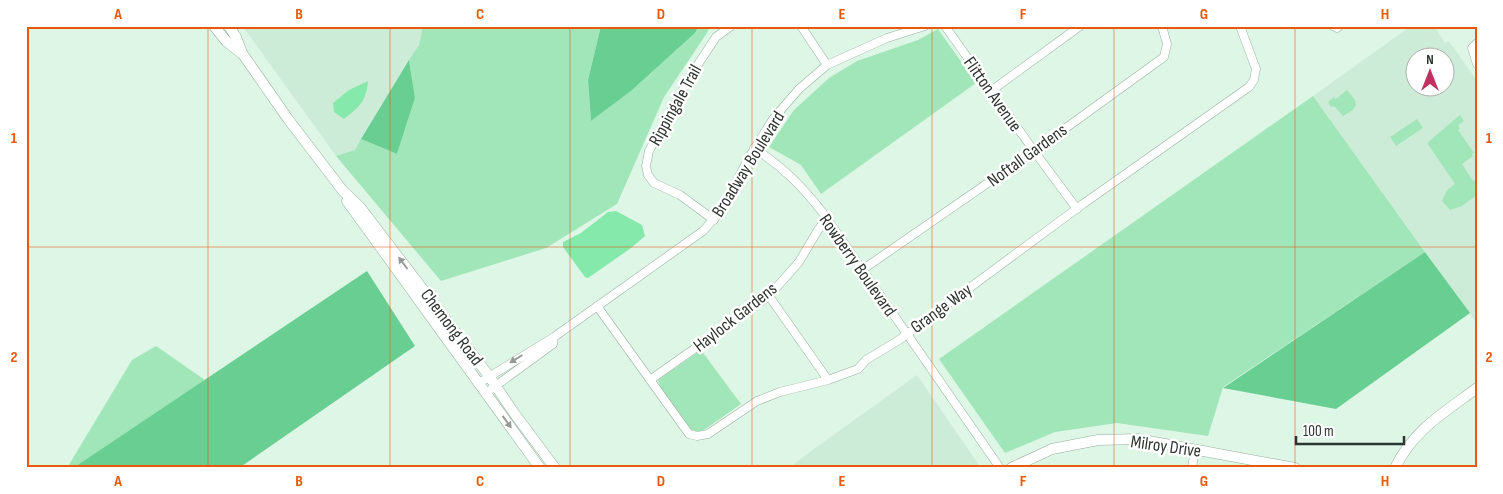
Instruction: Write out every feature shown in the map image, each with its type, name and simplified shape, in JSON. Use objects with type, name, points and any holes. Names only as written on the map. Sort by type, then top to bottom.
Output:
[{"type":"main road","name":"Chemong Road","points":[[214,26],[226,42],[242,53]]},
{"type":"main road","name":"Chemong Road","points":[[228,26],[236,37],[242,53],[288,119],[343,191],[360,207],[489,376],[514,414],[555,468]]},
{"type":"main road","name":"Chemong Road","points":[[343,191],[346,200],[540,468]]},
{"type":"main road","points":[[1395,468],[1402,455],[1421,430],[1477,388]]},
{"type":"main road","name":"Milroy Drive","points":[[1011,468],[1052,450],[1098,440],[1138,439],[1296,468]]},
{"type":"street","name":"Rippingale Trail","points":[[714,220],[680,195],[654,183],[648,175],[646,166],[649,151],[691,75],[716,37],[731,26]]},
{"type":"street","points":[[801,26],[827,65]]},
{"type":"street","name":"Broadway Boulevard","points":[[479,383],[554,337],[703,231],[722,210],[754,148],[773,120],[799,89],[827,65],[887,38],[925,26]]},
{"type":"street","name":"Flitton Avenue","points":[[945,26],[1077,209]]},
{"type":"street","points":[[991,91],[1080,26]]},
{"type":"street","name":"Noftall Gardens","points":[[862,270],[1034,151],[1164,57],[1167,44],[1162,26]]},
{"type":"street","name":"Grange Way","points":[[597,306],[689,434],[697,436],[708,434],[757,400],[828,380],[858,369],[866,360],[899,340],[1077,209],[1249,87],[1254,80],[1256,69],[1240,26]]},
{"type":"street","points":[[1333,26],[1337,28],[1338,26]]},
{"type":"street","points":[[1477,43],[1472,48],[1477,64]]},
{"type":"street","name":"Rowberry Boulevard","points":[[754,148],[782,167],[802,186],[827,218],[1000,468]]},
{"type":"street","name":"Haylock Gardens","points":[[650,380],[769,296],[799,262],[827,218]]},
{"type":"street","points":[[769,296],[828,380]]},
{"type":"street","name":"Broadway Boulevard","points":[[486,393],[553,344],[554,337]]},
{"type":"street","points":[[1192,468],[1195,450]]},
{"type":"shaded area","points":[[247,26],[423,26],[419,45],[355,150],[336,156],[244,28]]},
{"type":"shaded area","points":[[423,26],[601,26],[588,80],[591,121],[631,91],[695,33],[700,26],[710,26],[664,97],[617,204],[546,248],[441,281],[336,156],[355,150],[361,139],[397,154],[415,98],[409,60],[419,45]]},
{"type":"shaded area","points":[[601,26],[699,26],[695,33],[631,91],[591,121],[588,80]]},
{"type":"shaded area","points":[[1411,26],[1434,26],[1445,43],[1449,41],[1454,48],[1406,48],[1406,98],[1456,98],[1456,51],[1477,81],[1476,322],[1313,96]]},
{"type":"shaded area","points":[[938,29],[976,83],[821,194],[801,165],[769,147],[794,110],[829,78],[857,61],[918,40]]},
{"type":"shaded area","points":[[409,60],[415,98],[397,154],[361,139]]},
{"type":"shaded area","points":[[368,81],[364,99],[354,111],[344,119],[334,112],[333,103],[349,90]]},
{"type":"shaded area","points":[[1347,90],[1355,100],[1356,105],[1353,110],[1343,116],[1334,106],[1331,107],[1328,102],[1334,97],[1336,99]]},
{"type":"shaded area","points":[[1313,96],[1425,252],[1223,387],[1208,436],[1117,423],[1055,432],[1005,453],[939,359]]},
{"type":"shaded area","points":[[1460,115],[1464,121],[1458,125],[1460,129],[1458,130],[1474,153],[1472,154],[1473,156],[1462,164],[1473,181],[1477,178],[1477,195],[1462,206],[1450,210],[1442,201],[1447,190],[1455,184],[1427,143]]},
{"type":"shaded area","points":[[1417,119],[1423,128],[1396,146],[1390,137]]},
{"type":"shaded area","points":[[616,211],[642,225],[645,236],[588,278],[585,277],[563,247],[563,242],[581,233],[608,212]]},
{"type":"shaded area","points":[[1425,252],[1470,313],[1336,409],[1223,388]]},
{"type":"shaded area","points":[[367,271],[415,346],[239,468],[73,468]]},
{"type":"shaded area","points":[[156,346],[205,380],[73,468],[67,468],[132,360]]},
{"type":"shaded area","points":[[701,350],[741,404],[704,430],[696,433],[674,409],[664,394],[658,380]]},
{"type":"shaded area","points":[[917,375],[981,468],[789,468],[811,451]]}]
